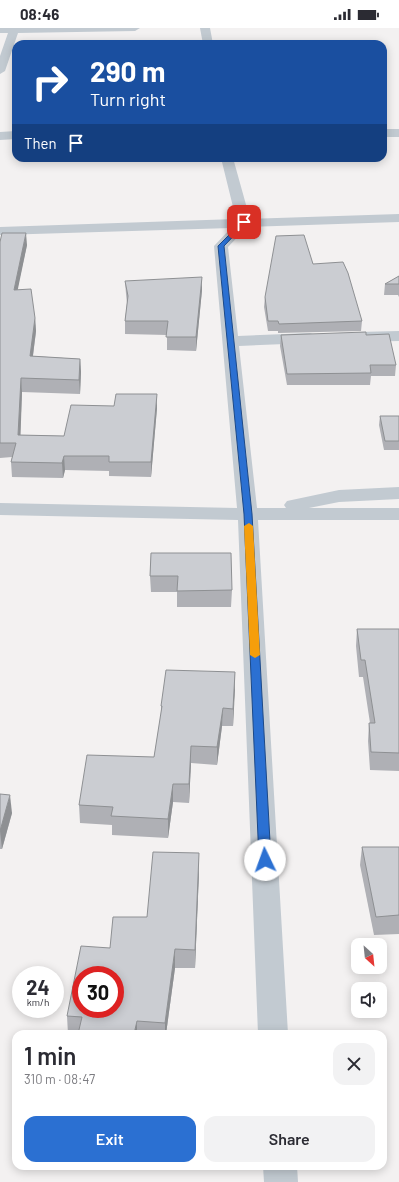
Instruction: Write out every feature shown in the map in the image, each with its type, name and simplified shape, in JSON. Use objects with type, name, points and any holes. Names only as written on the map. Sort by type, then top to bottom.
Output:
[{"type":"street","points":[[0,30],[135,28]]},
{"type":"street","points":[[205,28],[207,40]]},
{"type":"street","points":[[0,71],[15,29]]},
{"type":"street","points":[[387,133],[399,133]]},
{"type":"street","points":[[0,136],[12,136]]},
{"type":"street","points":[[228,162],[244,222]]},
{"type":"street","points":[[0,231],[399,218]]},
{"type":"street","points":[[244,222],[221,246],[248,514],[273,1030]]},
{"type":"street","points":[[231,341],[399,336]]},
{"type":"street","points":[[248,514],[339,496],[399,493]]},
{"type":"street","points":[[0,509],[248,514],[399,514]]},
{"type":"street","points":[[280,1170],[281,1182]]},
{"type":"building","points":[[2,233],[26,233],[14,290],[31,289],[35,318],[30,356],[80,359],[79,380],[21,378],[18,435],[64,436],[71,405],[114,406],[116,394],[157,394],[151,462],[109,462],[109,456],[64,456],[62,463],[11,462],[16,443],[0,443],[0,242]]},
{"type":"building","points":[[304,235],[313,264],[343,262],[348,273],[362,321],[279,324],[278,321],[268,321],[265,297],[276,236]]},
{"type":"building","points":[[399,276],[399,284],[385,284]]},
{"type":"building","points":[[202,277],[196,337],[166,337],[168,321],[125,321],[128,296],[125,281]]},
{"type":"building","points":[[366,332],[366,335],[389,334],[396,365],[370,365],[371,373],[287,374],[281,335]]},
{"type":"building","points":[[380,416],[399,416],[399,441],[385,441]]},
{"type":"building","points":[[151,553],[231,553],[232,590],[177,591],[178,576],[150,576]]},
{"type":"building","points":[[357,629],[399,629],[399,753],[371,752],[369,723],[375,723],[365,660],[361,660]]},
{"type":"building","points":[[166,670],[235,672],[233,709],[223,708],[217,747],[191,746],[189,784],[173,784],[168,819],[111,816],[113,807],[79,805],[87,755],[154,757]]},
{"type":"building","points":[[0,794],[10,795],[0,831]]},
{"type":"building","points":[[362,847],[399,847],[399,915],[376,917]]},
{"type":"building","points":[[153,852],[199,853],[195,950],[175,949],[165,1023],[137,1021],[135,1030],[79,1030],[82,1018],[124,1018],[124,966],[77,966],[81,946],[110,948],[113,917],[147,917]]},
{"type":"building","points":[[72,991],[72,1016],[67,1016]]},
{"type":"slow traffic","points":[[249,526],[255,655]]},
{"type":"route","points":[[244,222],[221,246],[248,514],[265,860]]}]
